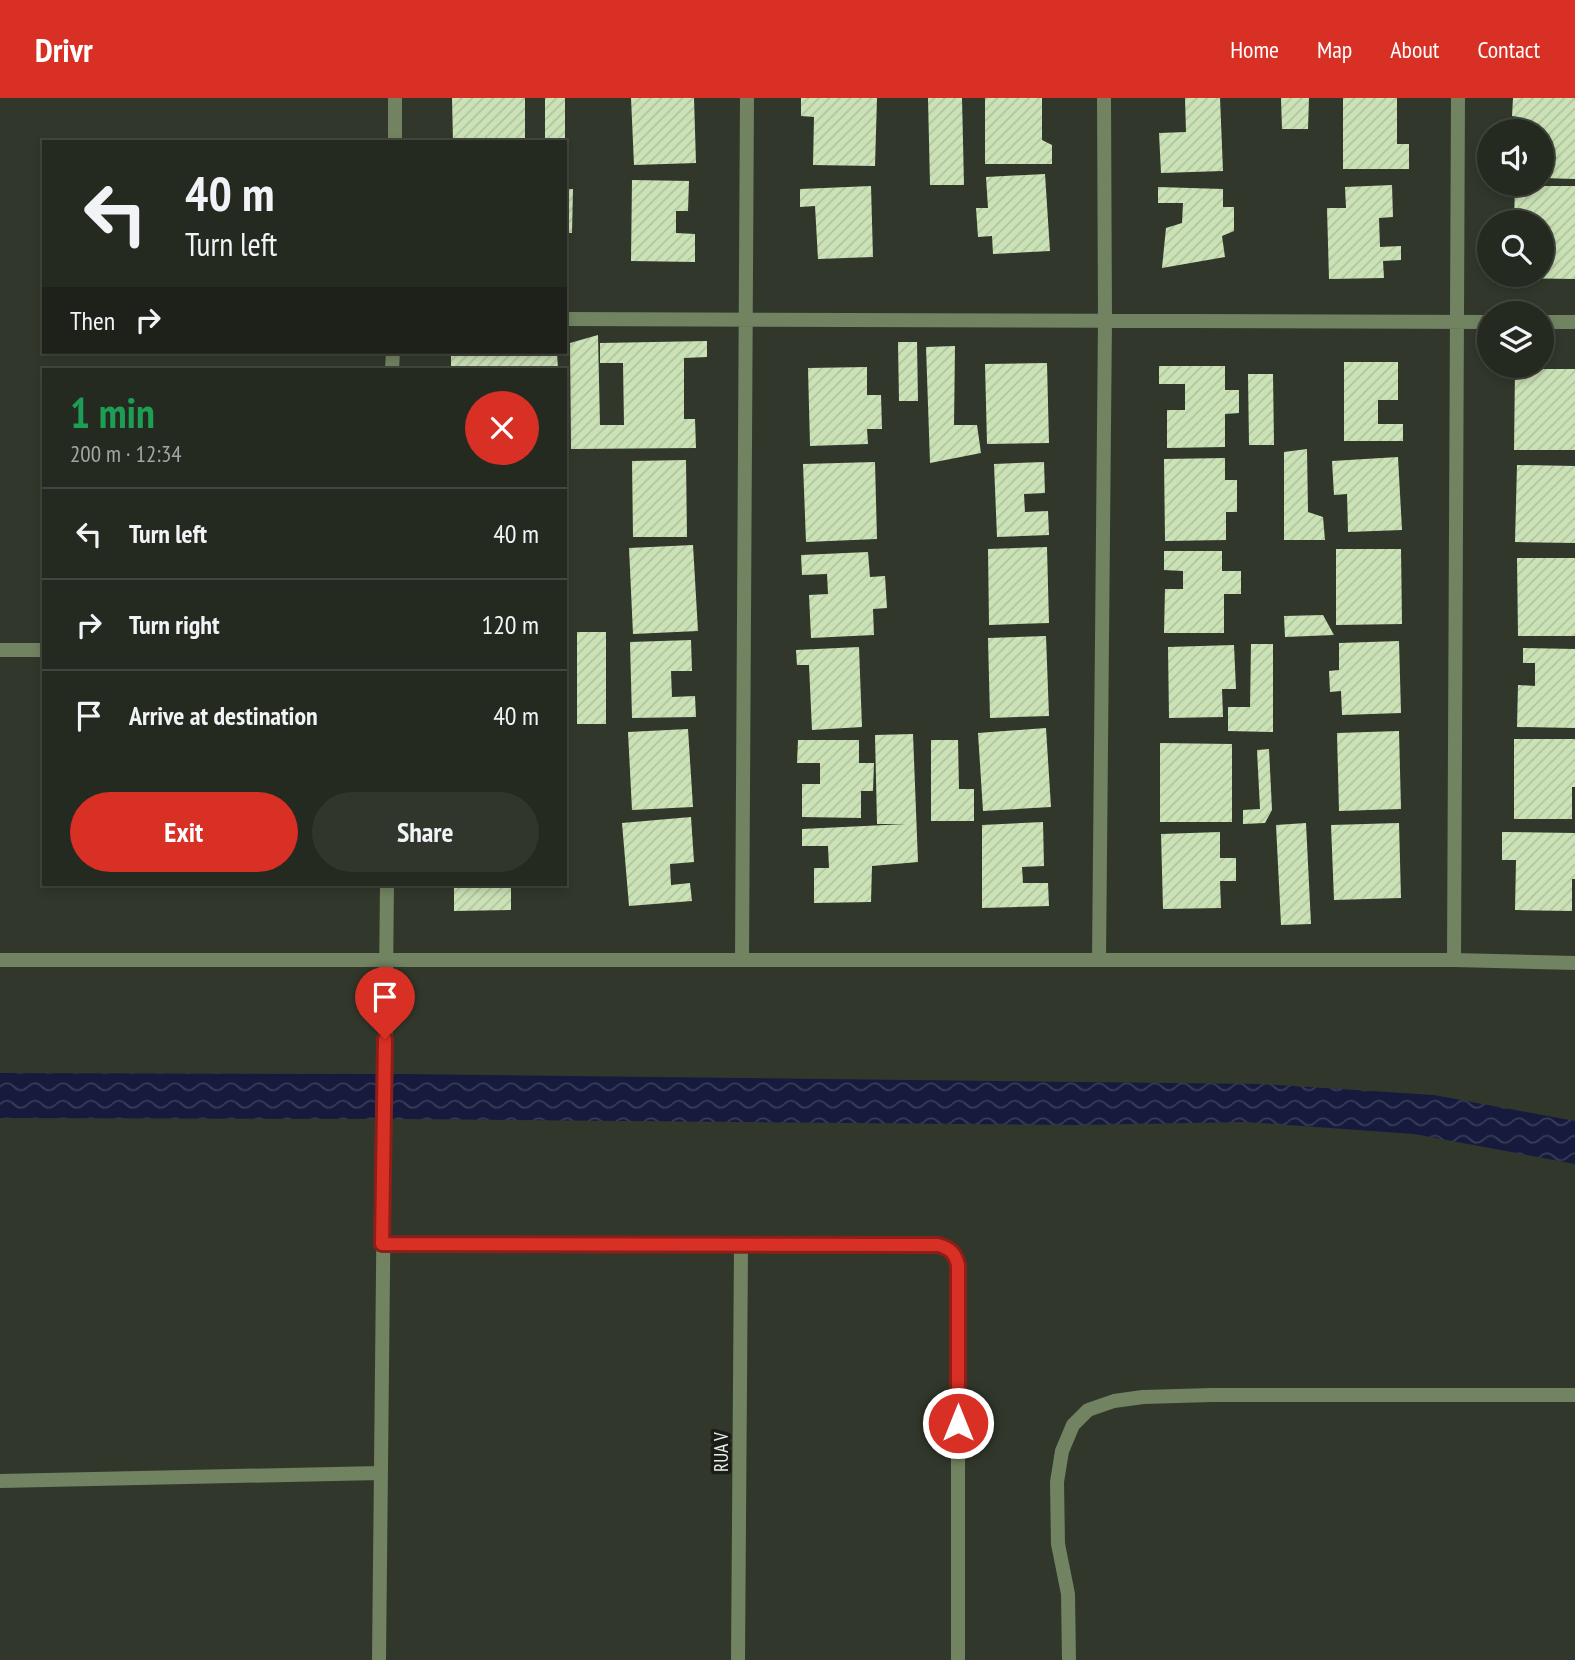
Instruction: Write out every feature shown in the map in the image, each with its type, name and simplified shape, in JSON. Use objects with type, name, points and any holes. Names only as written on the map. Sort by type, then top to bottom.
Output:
[{"type":"street","points":[[395,98],[395,140]]},
{"type":"street","points":[[742,960],[747,98]]},
{"type":"street","points":[[1099,960],[1105,320],[1104,98]]},
{"type":"street","points":[[1454,960],[1458,98]]},
{"type":"street","points":[[567,319],[1477,321]]},
{"type":"street","points":[[1554,322],[1575,322]]},
{"type":"street","points":[[0,650],[42,650]]},
{"type":"street","points":[[379,1660],[387,886]]},
{"type":"street","points":[[0,960],[1454,960],[1575,963]]},
{"type":"street","points":[[382,1244],[946,1247],[956,1257],[958,1265],[958,1660]]},
{"type":"street","name":"RUA V","points":[[738,1660],[741,1245]]},
{"type":"street","points":[[1069,1660],[1068,1594],[1058,1544],[1057,1482],[1062,1451],[1073,1425],[1088,1410],[1114,1401],[1143,1397],[1575,1395]]},
{"type":"street","points":[[0,1481],[380,1473]]},
{"type":"water","points":[[0,1073],[404,1074],[1262,1084],[1434,1095],[1575,1121],[1575,1164],[1414,1134],[1246,1122],[1078,1125],[0,1118]]},
{"type":"building","points":[[452,98],[525,98],[525,140],[453,140]]},
{"type":"building","points":[[545,98],[565,98],[565,140],[545,140]]},
{"type":"building","points":[[631,98],[694,98],[696,163],[634,165]]},
{"type":"building","points":[[801,98],[877,98],[875,166],[813,165],[814,117],[801,116]]},
{"type":"building","points":[[928,98],[962,98],[964,185],[930,185]]},
{"type":"building","points":[[985,98],[1042,98],[1042,140],[1052,145],[1052,164],[985,164]]},
{"type":"building","points":[[1185,98],[1220,98],[1223,171],[1161,173],[1159,133],[1186,132]]},
{"type":"building","points":[[1281,98],[1309,98],[1308,129],[1282,129]]},
{"type":"building","points":[[1343,98],[1397,98],[1397,144],[1409,144],[1409,169],[1343,169]]},
{"type":"building","points":[[1513,98],[1575,98],[1575,179],[1554,178],[1554,119],[1519,119],[1512,116]]},
{"type":"building","points":[[1045,174],[1050,251],[993,254],[992,236],[978,237],[976,208],[988,208],[986,177]]},
{"type":"building","points":[[632,180],[689,181],[688,211],[676,211],[676,233],[695,234],[695,262],[631,261]]},
{"type":"building","points":[[1392,185],[1393,217],[1379,218],[1380,247],[1401,246],[1401,260],[1383,261],[1384,278],[1329,279],[1327,208],[1346,208],[1345,187]]},
{"type":"building","points":[[871,186],[873,257],[818,259],[815,206],[800,207],[800,189]]},
{"type":"building","points":[[1554,186],[1575,186],[1575,279],[1554,279],[1554,210],[1514,210],[1515,196],[1554,196]]},
{"type":"building","points":[[1158,187],[1223,189],[1223,207],[1234,207],[1234,231],[1222,236],[1225,257],[1162,268],[1166,228],[1182,223],[1183,203],[1158,203]]},
{"type":"building","points":[[567,189],[573,189],[572,233],[567,233]]},
{"type":"building","points":[[598,335],[600,425],[624,425],[623,363],[600,363],[600,343],[707,341],[707,357],[684,358],[684,419],[695,419],[696,448],[571,449],[570,343]]},
{"type":"building","points":[[898,342],[917,342],[918,401],[899,401]]},
{"type":"building","points":[[955,346],[954,425],[977,425],[981,453],[930,463],[926,347]]},
{"type":"building","points":[[451,354],[557,354],[558,368],[451,368]]},
{"type":"building","points":[[1344,362],[1398,362],[1398,400],[1378,400],[1378,424],[1403,424],[1403,441],[1344,441]]},
{"type":"building","points":[[1047,363],[1049,443],[987,444],[985,364]]},
{"type":"building","points":[[1159,366],[1225,366],[1225,390],[1239,390],[1239,413],[1225,414],[1225,447],[1167,448],[1167,410],[1185,410],[1185,384],[1159,384]]},
{"type":"building","points":[[867,367],[867,395],[881,395],[882,429],[867,429],[868,444],[810,446],[808,368]]},
{"type":"building","points":[[1554,369],[1575,369],[1575,450],[1514,450],[1515,378],[1554,378]]},
{"type":"building","points":[[1248,374],[1273,374],[1274,445],[1249,445]]},
{"type":"building","points":[[1307,449],[1308,512],[1323,517],[1325,540],[1284,540],[1284,452]]},
{"type":"building","points":[[1398,457],[1402,530],[1348,532],[1347,494],[1334,495],[1332,461]]},
{"type":"building","points":[[1225,458],[1225,480],[1237,480],[1237,512],[1226,512],[1226,540],[1165,541],[1164,459]]},
{"type":"building","points":[[686,460],[687,537],[633,537],[632,461]]},
{"type":"building","points":[[875,462],[877,539],[806,542],[803,464]]},
{"type":"building","points":[[1044,462],[1045,493],[1024,494],[1025,512],[1048,511],[1049,535],[997,537],[994,464]]},
{"type":"building","points":[[1517,465],[1575,466],[1575,543],[1515,542]]},
{"type":"building","points":[[693,545],[698,631],[633,634],[629,548]]},
{"type":"building","points":[[1047,547],[1049,623],[989,625],[988,549]]},
{"type":"building","points":[[1336,549],[1401,549],[1402,624],[1336,625]]},
{"type":"building","points":[[1164,551],[1222,551],[1222,571],[1241,571],[1241,594],[1224,594],[1224,633],[1164,633],[1165,589],[1183,589],[1183,571],[1164,570]]},
{"type":"building","points":[[868,552],[870,577],[885,576],[887,608],[873,609],[874,635],[811,638],[809,595],[828,594],[827,574],[802,575],[801,555]]},
{"type":"building","points":[[1517,558],[1575,558],[1575,636],[1518,636]]},
{"type":"building","points":[[1323,615],[1334,635],[1285,637],[1284,616]]},
{"type":"building","points":[[577,632],[606,632],[606,724],[577,724]]},
{"type":"building","points":[[1046,636],[1049,716],[990,718],[988,638]]},
{"type":"building","points":[[691,640],[692,671],[671,671],[672,697],[695,696],[696,717],[632,718],[630,642]]},
{"type":"building","points":[[1399,641],[1401,713],[1342,715],[1341,691],[1330,692],[1329,671],[1339,670],[1339,643]]},
{"type":"building","points":[[1251,644],[1273,644],[1273,732],[1228,731],[1228,707],[1250,707]]},
{"type":"building","points":[[1234,645],[1236,689],[1222,689],[1223,717],[1169,718],[1168,647]]},
{"type":"building","points":[[859,647],[862,727],[812,730],[809,665],[797,665],[796,650]]},
{"type":"building","points":[[1523,648],[1575,649],[1575,728],[1517,727],[1518,685],[1535,686],[1535,663],[1523,663]]},
{"type":"building","points":[[1046,728],[1051,807],[983,811],[978,733]]},
{"type":"building","points":[[688,729],[693,807],[632,810],[628,732]]},
{"type":"building","points":[[1399,731],[1401,809],[1339,811],[1337,733]]},
{"type":"building","points":[[913,734],[918,862],[872,866],[871,902],[814,903],[814,868],[829,868],[828,846],[802,846],[802,829],[906,824],[877,824],[875,735]]},
{"type":"building","points":[[1514,739],[1575,739],[1572,819],[1514,819]]},
{"type":"building","points":[[798,740],[859,740],[859,763],[874,763],[873,791],[861,791],[861,818],[802,817],[802,784],[820,784],[820,763],[797,763]]},
{"type":"building","points":[[931,740],[958,740],[959,789],[974,789],[974,821],[931,821]]},
{"type":"building","points":[[1160,743],[1232,744],[1232,822],[1160,822]]},
{"type":"building","points":[[1269,749],[1272,810],[1265,823],[1243,824],[1243,810],[1260,809],[1257,750]]},
{"type":"building","points":[[691,817],[694,862],[670,864],[671,885],[690,883],[692,901],[629,906],[622,823]]},
{"type":"building","points":[[1043,822],[1044,866],[1022,867],[1023,883],[1048,883],[1049,906],[982,908],[982,825]]},
{"type":"building","points":[[1306,823],[1311,924],[1281,925],[1276,825]]},
{"type":"building","points":[[1399,823],[1401,898],[1334,900],[1331,825]]},
{"type":"building","points":[[1220,832],[1220,858],[1236,858],[1236,881],[1220,881],[1221,908],[1163,909],[1161,834]]},
{"type":"building","points":[[1502,832],[1575,833],[1572,911],[1515,910],[1516,860],[1502,860]]},
{"type":"building","points":[[454,886],[511,886],[511,910],[454,911]]},
{"type":"route","points":[[385,1039],[382,1244],[946,1247],[956,1257],[958,1265],[958,1423]]}]
